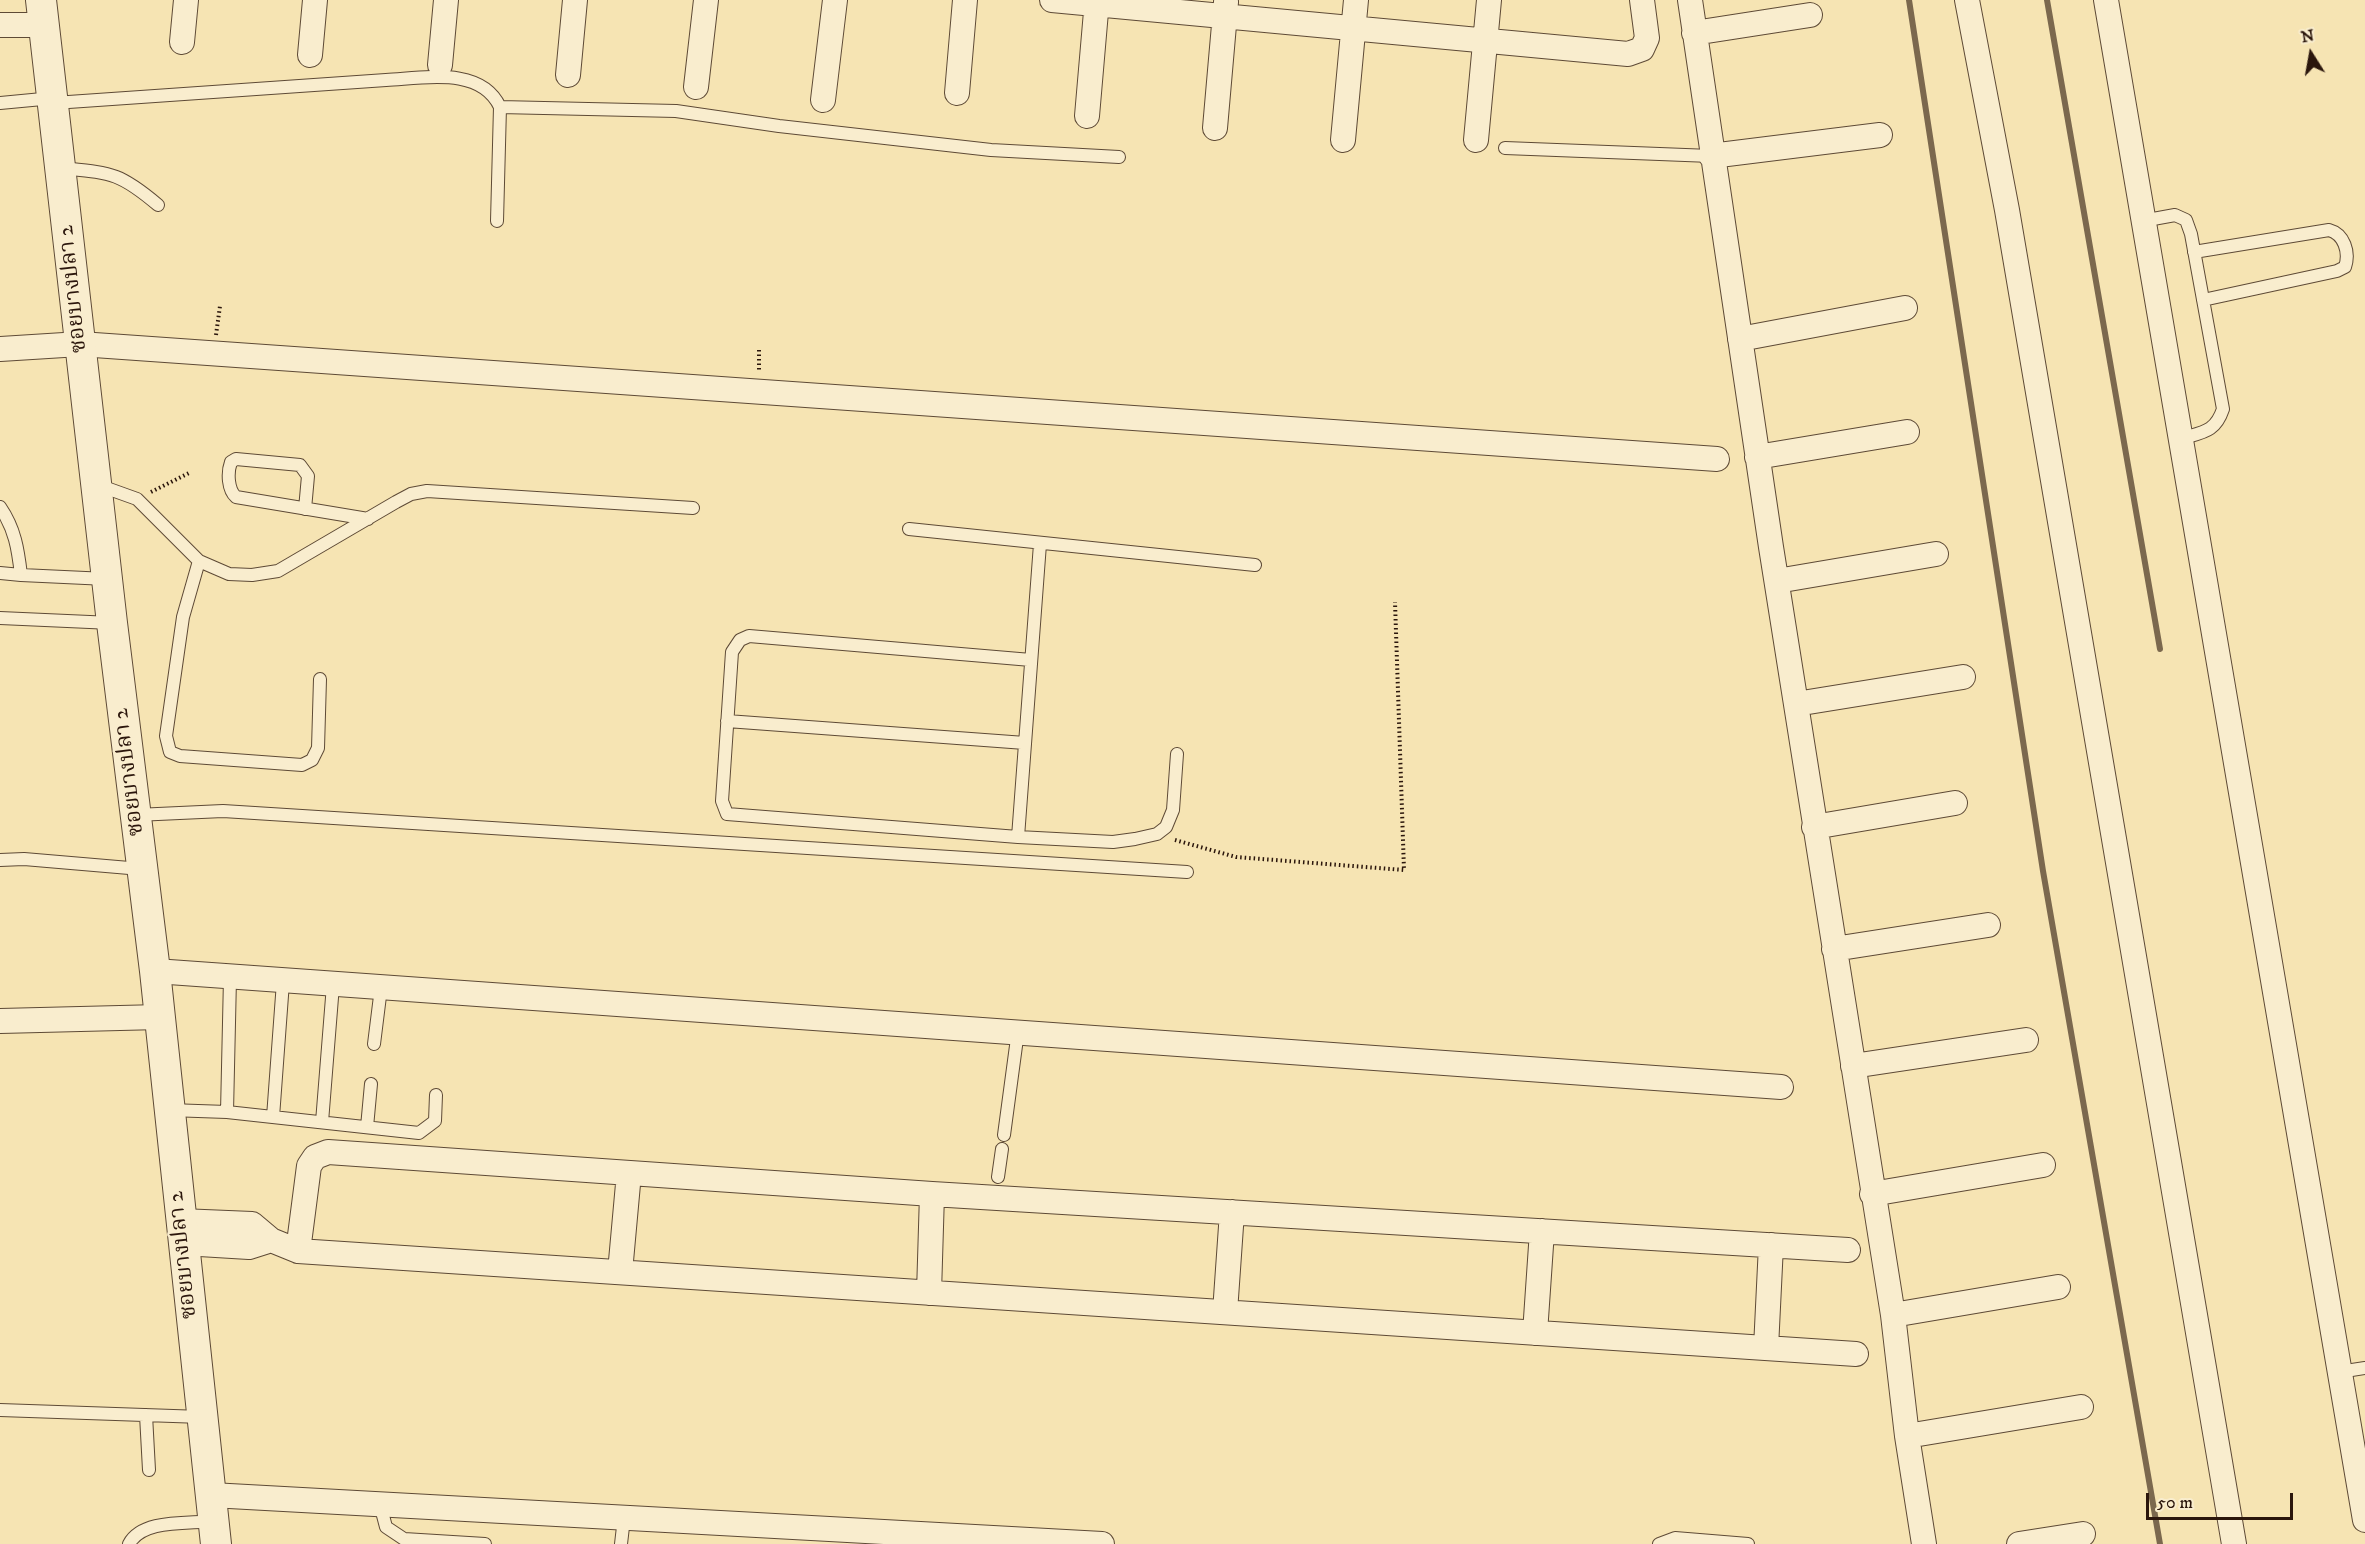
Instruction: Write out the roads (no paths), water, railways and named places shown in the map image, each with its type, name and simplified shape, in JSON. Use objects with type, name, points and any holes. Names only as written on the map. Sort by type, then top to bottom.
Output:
[{"type":"street","points":[[182,42],[186,0]]},
{"type":"street","points":[[310,55],[315,0]]},
{"type":"street","points":[[440,64],[446,0]]},
{"type":"street","points":[[568,75],[575,0]]},
{"type":"street","points":[[696,87],[706,0]]},
{"type":"street","points":[[824,100],[835,0]]},
{"type":"street","points":[[957,93],[965,0]]},
{"type":"street","points":[[1052,0],[1226,8],[1354,26],[1628,54],[1642,49],[1647,38],[1642,0]]},
{"type":"street","points":[[1343,140],[1356,0]]},
{"type":"street","points":[[1476,140],[1489,0]]},
{"type":"street","points":[[1690,0],[1814,827],[1893,1315],[1907,1436],[1924,1544]]},
{"type":"street","points":[[1967,0],[2006,202],[2234,1544]]},
{"type":"street","points":[[2106,0],[2365,1520]]},
{"type":"street","points":[[1088,116],[1097,2]]},
{"type":"street","points":[[1215,128],[1226,8]]},
{"type":"street","points":[[0,25],[42,12]]},
{"type":"street","name":"ซอยบางปลา 2","points":[[42,12],[106,579],[155,971],[168,1110],[214,1520]]},
{"type":"street","points":[[1694,33],[1810,15]]},
{"type":"street","points":[[1712,156],[1880,135]]},
{"type":"street","points":[[1740,339],[1905,308]]},
{"type":"street","points":[[0,349],[80,344],[1717,459]]},
{"type":"street","points":[[1757,457],[1907,432]]},
{"type":"street","points":[[1777,582],[1936,554]]},
{"type":"street","points":[[1796,704],[1963,677]]},
{"type":"street","points":[[1814,827],[1955,803]]},
{"type":"street","points":[[1834,950],[1988,925]]},
{"type":"street","points":[[155,971],[283,982],[1018,1031],[1781,1087]]},
{"type":"street","points":[[0,1021],[160,1017]]},
{"type":"street","points":[[1853,1066],[2026,1040]]},
{"type":"street","points":[[298,1251],[309,1166],[315,1157],[328,1152],[932,1194],[1848,1250]]},
{"type":"street","points":[[1872,1194],[2043,1165]]},
{"type":"street","points":[[620,1272],[629,1173]]},
{"type":"street","points":[[929,1293],[932,1194]]},
{"type":"street","points":[[1225,1312],[1232,1212]]},
{"type":"street","points":[[182,1232],[252,1224],[272,1240],[298,1251],[1856,1354]]},
{"type":"street","points":[[1535,1333],[1542,1231]]},
{"type":"street","points":[[1766,1348],[1771,1245]]},
{"type":"street","points":[[1893,1315],[2058,1287]]},
{"type":"street","points":[[1907,1436],[2081,1407]]},
{"type":"street","points":[[214,1520],[380,1504],[1102,1544]]},
{"type":"street","points":[[2019,1544],[2083,1534]]},
{"type":"lane","points":[[0,103],[439,78],[482,85],[494,95],[500,107],[497,221]]},
{"type":"lane","points":[[500,107],[676,111],[780,126],[991,150],[1119,157]]},
{"type":"lane","points":[[1505,148],[1712,156]]},
{"type":"lane","points":[[61,168],[109,173],[130,182],[158,206]]},
{"type":"lane","points":[[2142,221],[2175,215],[2186,220],[2223,409],[2219,423],[2211,429],[2180,439]]},
{"type":"lane","points":[[2194,252],[2329,230],[2338,232],[2343,240],[2348,260],[2345,267],[2337,271],[2203,300]]},
{"type":"lane","points":[[305,509],[308,476],[300,465],[237,459],[231,462],[231,493],[236,497],[305,509],[368,519]]},
{"type":"lane","points":[[97,484],[137,499],[199,561],[230,574],[252,575],[278,571],[411,494],[435,491],[693,508]]},
{"type":"lane","points":[[0,507],[17,541],[21,575]]},
{"type":"lane","points":[[909,529],[1255,565]]},
{"type":"lane","points":[[1018,837],[1040,544]]},
{"type":"lane","points":[[199,561],[181,627],[166,736],[170,752],[180,756],[302,765],[312,760],[318,748],[320,679]]},
{"type":"lane","points":[[0,573],[106,579]]},
{"type":"lane","points":[[0,618],[112,623]]},
{"type":"lane","points":[[1031,660],[749,636],[740,640],[732,652],[727,721],[722,801],[728,814],[1018,837],[1113,842],[1157,834],[1166,827],[1173,810],[1177,754]]},
{"type":"lane","points":[[727,721],[1025,743]]},
{"type":"lane","points":[[135,815],[223,811],[1187,872]]},
{"type":"lane","points":[[0,860],[141,869]]},
{"type":"lane","points":[[227,1112],[230,978]]},
{"type":"lane","points":[[273,1117],[283,982]]},
{"type":"lane","points":[[322,1122],[333,985]]},
{"type":"lane","points":[[374,1044],[381,988]]},
{"type":"lane","points":[[1004,1135],[1018,1031]]},
{"type":"lane","points":[[367,1128],[371,1084]]},
{"type":"lane","points":[[168,1110],[227,1112],[418,1134],[435,1121],[436,1095]]},
{"type":"lane","points":[[998,1177],[1002,1149]]},
{"type":"lane","points":[[2339,1372],[2365,1368]]},
{"type":"lane","points":[[0,1410],[202,1417]]},
{"type":"lane","points":[[146,1415],[149,1470]]},
{"type":"lane","points":[[380,1504],[386,1527],[404,1539],[485,1544]]},
{"type":"lane","points":[[621,1544],[624,1518]]},
{"type":"lane","points":[[129,1544],[136,1533],[151,1527],[214,1520]]},
{"type":"lane","points":[[1659,1544],[1675,1538],[1748,1544]]},
{"type":"waterway","points":[[1909,0],[2043,871],[2160,1544]]},
{"type":"waterway","points":[[2047,0],[2160,649]]}]
